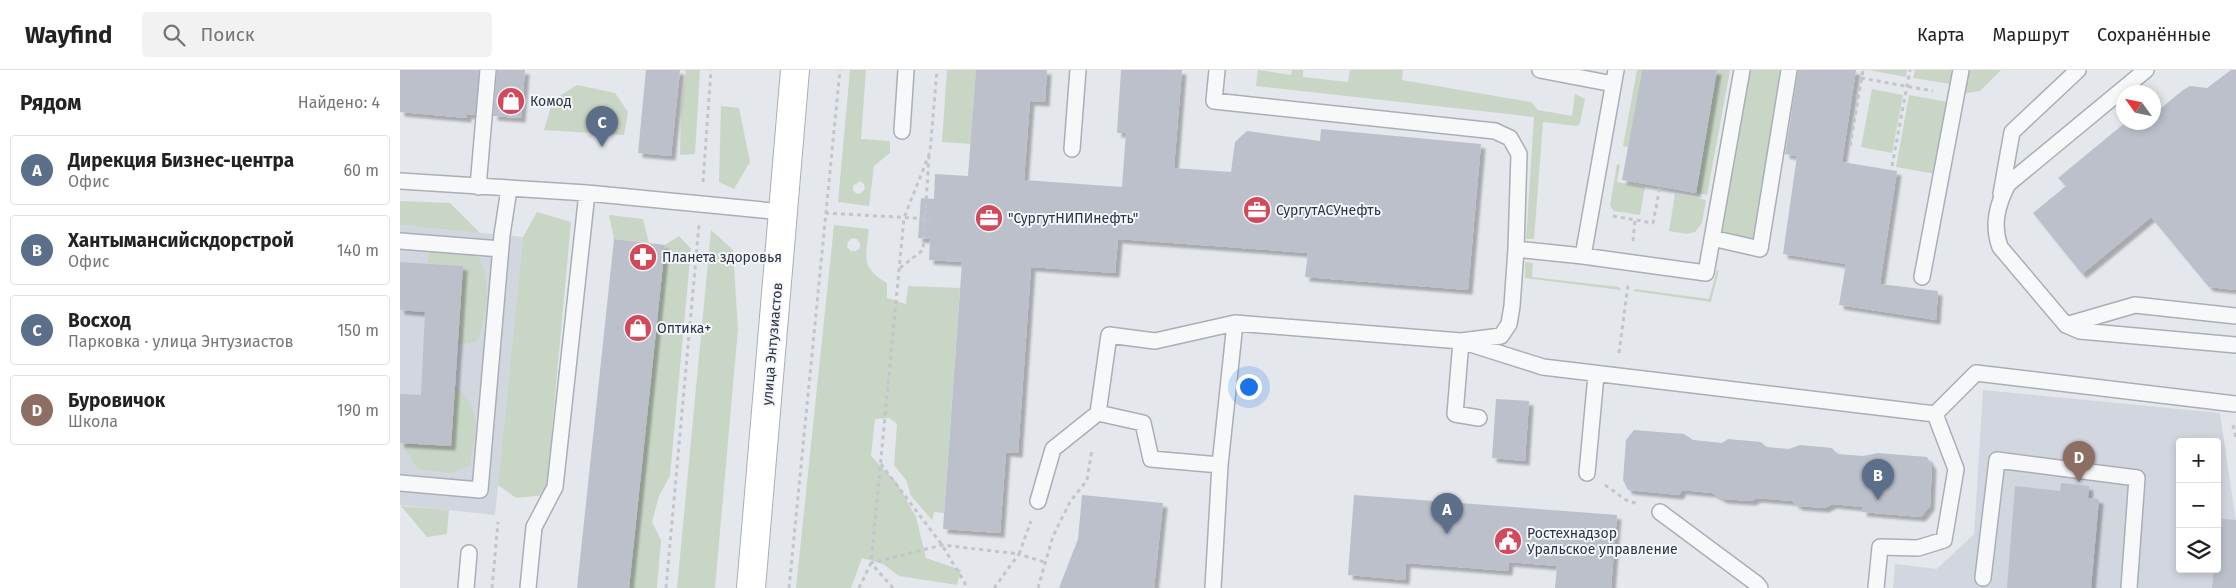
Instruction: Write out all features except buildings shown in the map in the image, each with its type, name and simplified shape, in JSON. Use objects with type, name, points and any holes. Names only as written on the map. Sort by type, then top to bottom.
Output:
[{"type":"main road","name":"улица Энтузиастов","points":[[751,588],[795,70]]},
{"type":"lane","points":[[478,187],[488,70]]},
{"type":"lane","points":[[902,131],[906,70]]},
{"type":"lane","points":[[1072,149],[1078,70]]},
{"type":"lane","points":[[1038,501],[1053,449],[1098,413],[1109,335],[1155,341],[1234,323],[1461,341],[1501,336],[1508,324],[1512,306],[1516,249],[1519,154],[1510,138],[1496,131],[1214,101],[1218,70]]},
{"type":"lane","points":[[1540,70],[1615,77],[1584,256]]},
{"type":"lane","points":[[1516,249],[1584,256],[1706,273],[1742,70]]},
{"type":"lane","points":[[1712,238],[1760,249],[1789,70]]},
{"type":"lane","points":[[1922,277],[1961,70]]},
{"type":"lane","points":[[2078,70],[2012,132],[1995,233],[2000,247],[2066,325],[2080,331],[2236,345]]},
{"type":"lane","points":[[2000,198],[2008,184],[2146,70]]},
{"type":"lane","points":[[400,181],[588,193],[783,212]]},
{"type":"lane","points":[[400,483],[480,490],[501,249],[509,189]]},
{"type":"lane","points":[[528,588],[534,527],[555,487],[588,193]]},
{"type":"lane","points":[[400,241],[501,249]]},
{"type":"lane","points":[[2066,325],[2135,305],[2236,316]]},
{"type":"lane","points":[[1213,588],[1220,465],[1234,323]]},
{"type":"lane","points":[[1461,341],[1543,367],[1596,375],[1935,414]]},
{"type":"lane","points":[[1461,341],[1455,414],[1479,418]]},
{"type":"lane","points":[[1935,414],[1976,373],[2236,404]]},
{"type":"lane","points":[[1587,473],[1596,375]]},
{"type":"lane","points":[[1098,413],[1143,423],[1151,459],[1220,465]]},
{"type":"lane","points":[[1876,588],[1880,547],[1918,548],[1944,540],[1956,469],[1935,414]]},
{"type":"lane","points":[[1984,578],[1997,460],[2137,478],[2129,588]]},
{"type":"lane","points":[[1660,512],[1760,588]]},
{"type":"lane","points":[[466,588],[469,553]]},
{"type":"path","points":[[666,588],[701,204],[711,70]]},
{"type":"path","points":[[789,588],[840,70]]},
{"type":"path","points":[[900,269],[923,250],[938,70]]},
{"type":"path","points":[[1850,146],[1863,70]]},
{"type":"path","points":[[1892,166],[1910,70]]},
{"type":"path","points":[[1861,78],[1956,95]]},
{"type":"path","points":[[859,588],[871,562],[904,218],[930,152]]},
{"type":"path","points":[[1609,212],[1614,216],[1653,223],[1660,187]]},
{"type":"path","points":[[825,213],[932,219]]},
{"type":"path","points":[[1616,377],[1627,291]]},
{"type":"path","points":[[1038,588],[1044,562],[1070,502],[1086,480],[1098,413]]},
{"type":"path","points":[[880,464],[942,545],[966,583],[965,588]]},
{"type":"path","points":[[1587,473],[1626,500],[1660,512]]},
{"type":"path","points":[[994,588],[1019,554],[1038,501]]},
{"type":"path","points":[[492,588],[498,522]]},
{"type":"path","points":[[871,562],[942,545],[1019,554],[1044,562]]},
{"type":"path","points":[[871,562],[893,588]]},
{"type":"shaded area","points":[[400,225],[523,237],[495,515],[400,505]]},
{"type":"shaded area","points":[[1983,390],[2220,413],[2236,522],[2236,588],[1893,588],[1895,564],[1937,569],[1974,534]]},
{"type":"green space","points":[[684,70],[700,70],[695,154],[680,155],[681,109],[686,72]]},
{"type":"green space","points":[[850,70],[866,70],[861,139],[890,141],[890,153],[874,166],[869,206],[838,202]],"holes":[[[860,181],[864,184],[865,189],[861,193],[857,194],[853,191],[853,186]]]},
{"type":"green space","points":[[947,70],[976,70],[971,144],[942,142]]},
{"type":"green space","points":[[1258,70],[1291,75],[1292,70],[1303,70],[1303,77],[1348,82],[1350,70],[1403,70],[1402,80],[1531,102],[1538,110],[1572,116],[1575,94],[1585,99],[1580,123],[1577,126],[1543,122],[1534,239],[1526,239],[1534,117],[1256,86]]},
{"type":"green space","points":[[1637,70],[1642,70],[1628,147],[1623,146]]},
{"type":"green space","points":[[1717,70],[1730,70],[1707,195],[1696,193]]},
{"type":"green space","points":[[1749,70],[1780,70],[1753,241],[1723,234],[1721,230]]},
{"type":"green space","points":[[1869,70],[1907,70],[1906,77]]},
{"type":"green space","points":[[1915,70],[1952,70],[1950,84],[1913,78]]},
{"type":"green space","points":[[1968,70],[2001,70],[1980,91],[1961,94]]},
{"type":"green space","points":[[577,85],[615,93],[628,112],[624,135],[544,130],[553,100]]},
{"type":"green space","points":[[1872,89],[1903,95],[1892,153],[1861,147]]},
{"type":"green space","points":[[1909,95],[1948,102],[1936,174],[1896,167]]},
{"type":"green space","points":[[721,106],[739,108],[750,162],[734,189],[719,182]]},
{"type":"green space","points":[[1617,164],[1620,165],[1617,182],[1645,187],[1640,215],[1614,211],[1610,206]]},
{"type":"green space","points":[[1675,194],[1706,200],[1702,223],[1695,232],[1687,234],[1669,231]]},
{"type":"green space","points":[[400,201],[450,203],[480,233],[400,225]]},
{"type":"green space","points":[[537,212],[571,222],[546,495],[516,498],[498,485],[523,237]]},
{"type":"green space","points":[[609,215],[643,219],[649,243],[614,239]]},
{"type":"green space","points":[[834,225],[869,229],[867,260],[872,272],[887,283],[887,298],[906,304],[908,286],[960,288],[944,513],[934,512],[932,520],[911,496],[906,480],[894,465],[897,424],[889,418],[875,419],[871,456],[897,483],[916,517],[926,558],[961,570],[957,585],[899,576],[883,564],[862,558],[851,588],[796,588]],"holes":[[[852,238],[857,239],[860,243],[860,248],[856,251],[851,251],[847,247],[848,242]]]},
{"type":"green space","points":[[711,230],[733,250],[738,329],[715,588],[677,588]]},
{"type":"green space","points":[[679,236],[691,249],[670,476],[659,496],[652,522],[661,540],[657,588],[629,588],[665,245]]},
{"type":"green space","points":[[450,247],[479,258],[483,268],[486,279],[487,300],[477,342],[458,345],[463,266],[427,263],[430,250]]},
{"type":"green space","points":[[1525,262],[1533,263],[1532,277],[1619,287],[1621,290],[1525,278]]},
{"type":"green space","points":[[1717,270],[1719,270],[1711,302],[1633,291],[1635,289],[1709,299]]},
{"type":"green space","points":[[455,385],[464,395],[474,414],[475,432],[470,466],[450,473],[418,469],[401,443],[451,446]]},
{"type":"green space","points":[[401,506],[449,510],[447,534],[427,537]]},
{"type":"place","name":"Комод","points":[[511,101]]},
{"type":"place","name":"Восход","points":[[602,147]]},
{"type":"place","name":"СургутАСУнефть","points":[[1257,210]]},
{"type":"place","name":"\"СургутНИПИнефть\"","points":[[989,218]]},
{"type":"place","name":"Планета здоровья","points":[[643,257]]},
{"type":"place","name":"Оптика+","points":[[638,328]]},
{"type":"place","name":"Буровичок","points":[[2079,482]]},
{"type":"place","name":"Хантымансийскдорстрой","points":[[1878,500]]},
{"type":"place","name":"Дирекция Бизнес-центра","points":[[1447,534]]},
{"type":"place","name":"Ростехнадзор Уральское управление","points":[[1508,541]]}]
